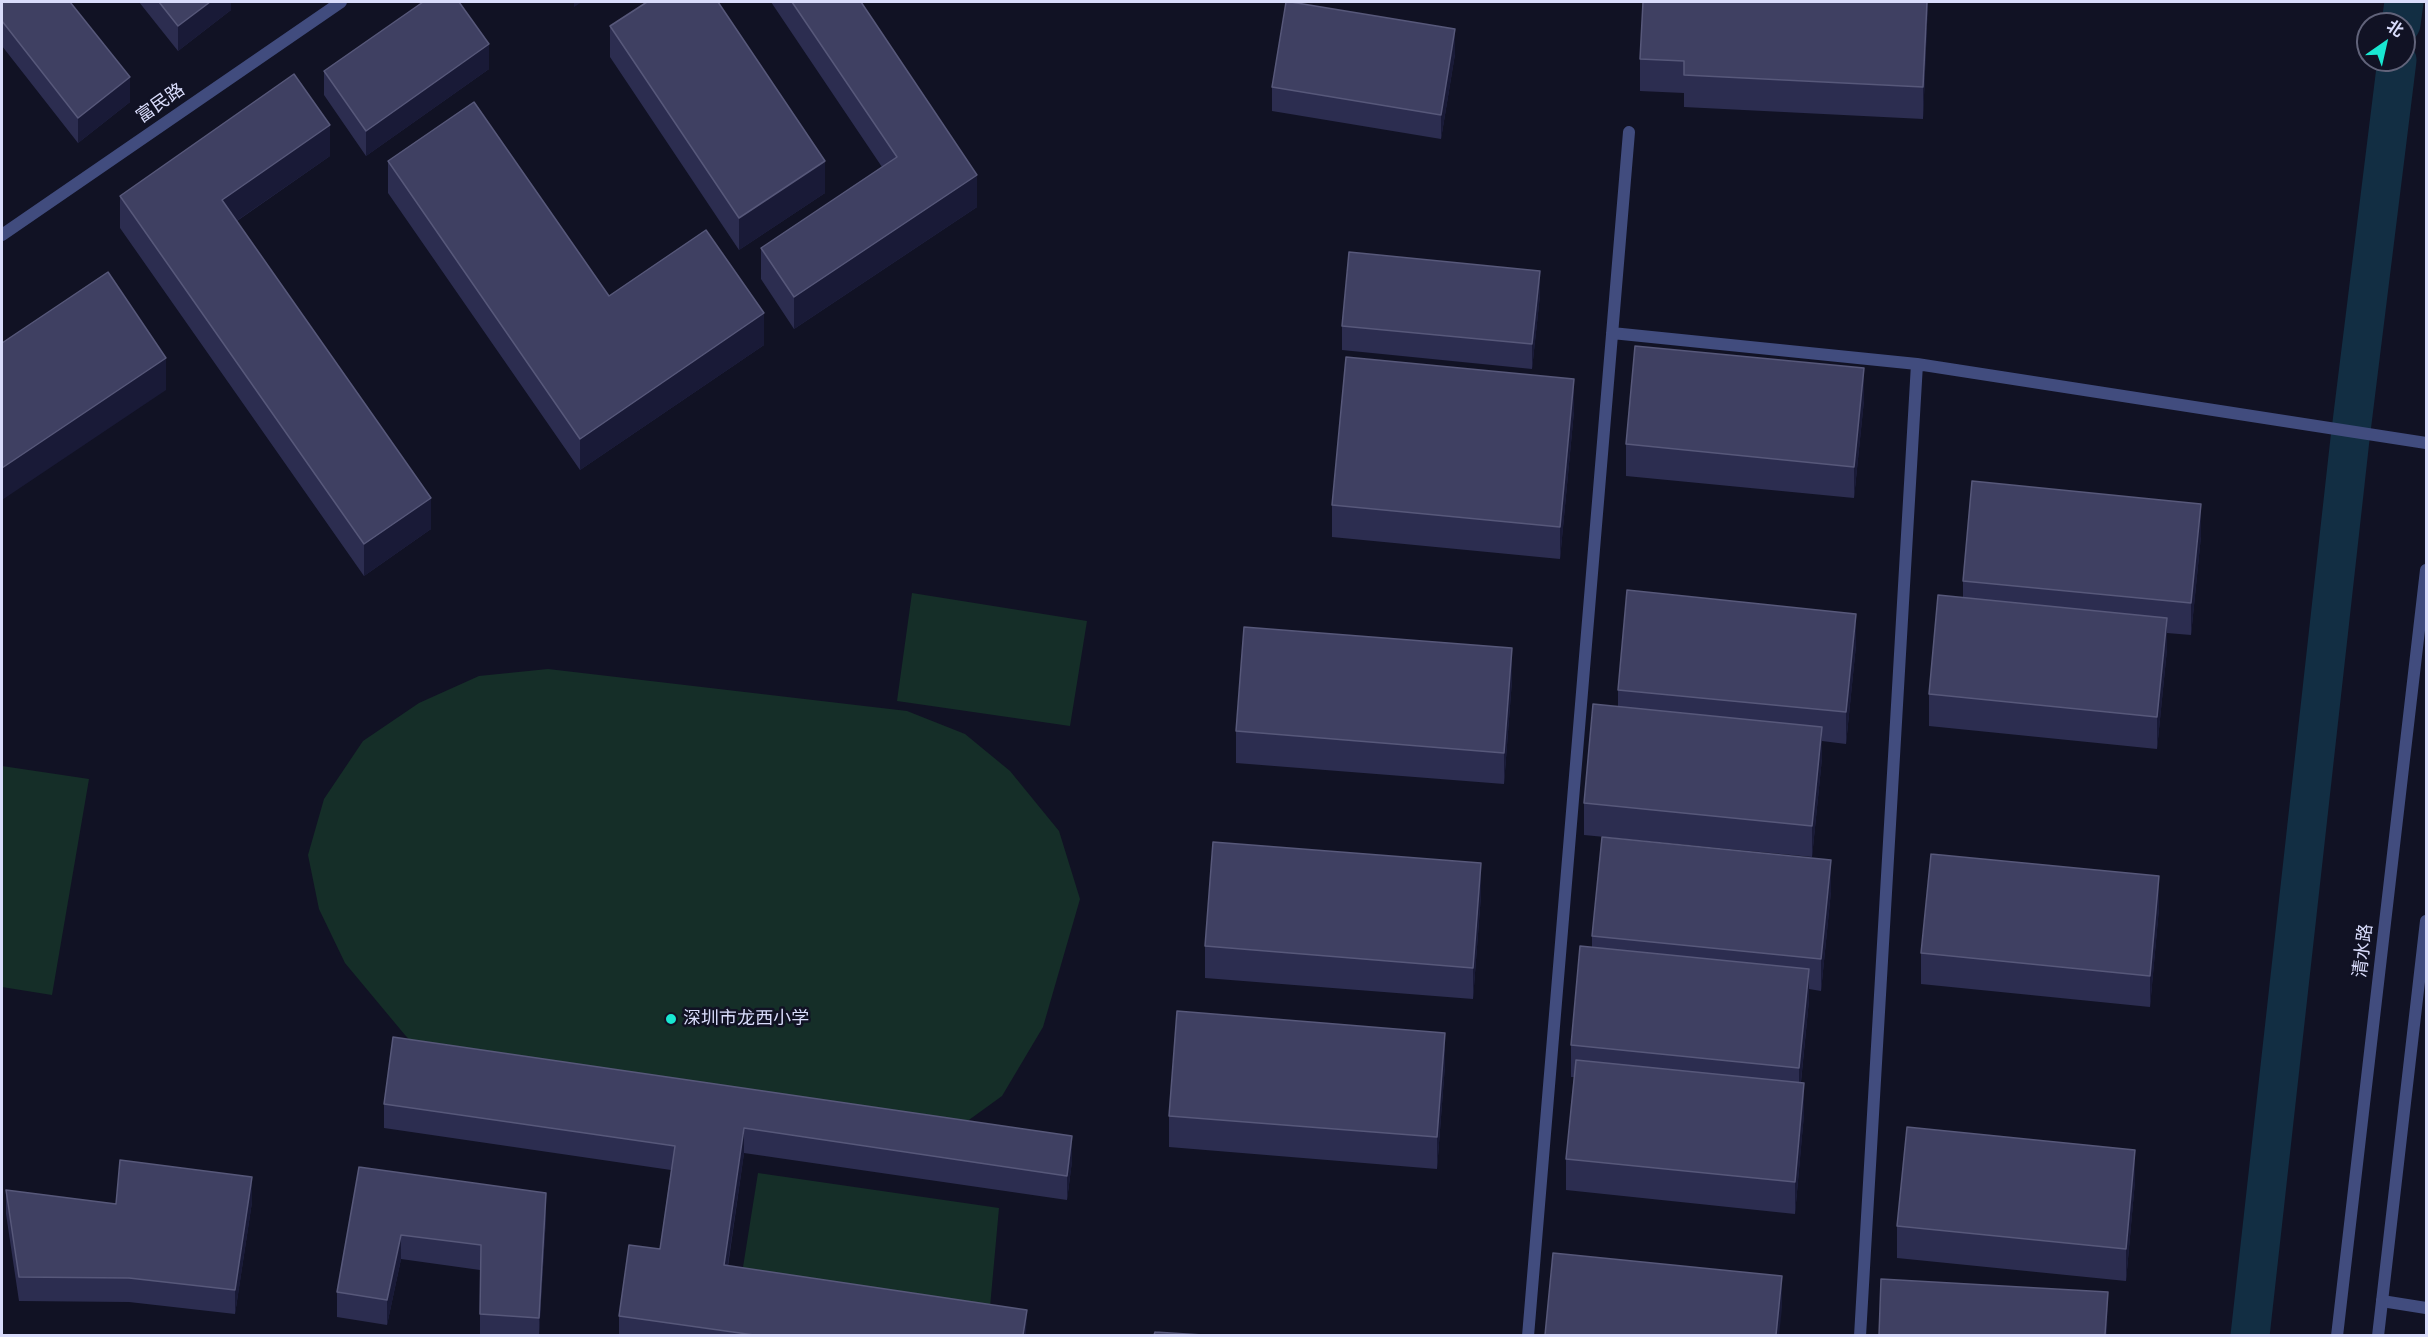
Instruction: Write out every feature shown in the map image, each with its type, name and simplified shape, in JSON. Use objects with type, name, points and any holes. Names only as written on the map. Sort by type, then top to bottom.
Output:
[{"type":"street","name":"富民路","points":[[2,236],[341,2]]},
{"type":"street","points":[[1528,1335],[1629,132]]},
{"type":"street","points":[[1612,333],[1917,364],[2427,443]]},
{"type":"street","points":[[1860,1335],[1917,364]]},
{"type":"street","name":"清水路","points":[[2337,1335],[2427,570]]},
{"type":"street","points":[[2378,1335],[2427,921]]},
{"type":"street","points":[[2382,1301],[2427,1308]]},
{"type":"green space","points":[[912,593],[1087,621],[1070,726],[897,701]]},
{"type":"green space","points":[[548,669],[907,711],[965,734],[1010,771],[1059,831],[1080,899],[1043,1027],[1002,1096],[944,1138],[450,1082],[405,1035],[345,963],[319,909],[308,855],[324,799],[363,741],[419,703],[479,676]]},
{"type":"green space","points":[[2,766],[89,779],[52,995],[2,987]]},
{"type":"green space","points":[[758,1173],[999,1208],[988,1329],[740,1286]]},
{"type":"building","points":[[2,2],[70,2],[130,77],[78,118],[2,21]]},
{"type":"building","points":[[159,2],[210,2],[178,26]]},
{"type":"building","points":[[423,2],[459,2],[489,44],[366,131],[324,71]]},
{"type":"building","points":[[647,2],[718,2],[825,161],[739,218],[610,26]]},
{"type":"building","points":[[792,2],[861,2],[977,175],[794,297],[761,248],[897,157]]},
{"type":"building","points":[[1286,2],[1455,29],[1441,115],[1272,87]]},
{"type":"building","points":[[1643,2],[1927,2],[1923,87],[1684,75],[1684,61],[1640,59]]},
{"type":"building","points":[[294,74],[330,125],[222,200],[431,498],[364,544],[120,196]]},
{"type":"building","points":[[474,102],[609,296],[706,230],[764,313],[580,439],[388,161]]},
{"type":"building","points":[[1349,252],[1540,271],[1532,344],[1342,326]]},
{"type":"building","points":[[108,272],[166,358],[2,468],[2,343]]},
{"type":"building","points":[[1635,346],[1864,368],[1854,467],[1626,444]]},
{"type":"building","points":[[1346,357],[1574,379],[1560,527],[1332,505]]},
{"type":"building","points":[[1972,481],[2201,504],[2191,603],[1963,581]]},
{"type":"building","points":[[1627,590],[1856,614],[1846,712],[1618,690]]},
{"type":"building","points":[[1938,595],[2167,618],[2157,717],[1929,694]]},
{"type":"building","points":[[1244,627],[1512,648],[1504,753],[1236,731]]},
{"type":"building","points":[[1593,704],[1822,727],[1812,826],[1584,803]]},
{"type":"building","points":[[1602,837],[1831,860],[1821,959],[1592,936]]},
{"type":"building","points":[[1213,842],[1481,863],[1473,968],[1205,946]]},
{"type":"building","points":[[1931,854],[2159,876],[2150,976],[1921,953]]},
{"type":"building","points":[[1580,946],[1809,969],[1799,1068],[1571,1045]]},
{"type":"building","points":[[1177,1011],[1445,1033],[1437,1137],[1169,1116]]},
{"type":"building","points":[[393,1037],[1072,1136],[1067,1176],[744,1128],[724,1265],[1027,1310],[1023,1335],[754,1335],[619,1316],[629,1245],[660,1249],[675,1146],[384,1104]]},
{"type":"building","points":[[1576,1060],[1804,1083],[1795,1182],[1566,1159]]},
{"type":"building","points":[[1907,1127],[2135,1150],[2126,1249],[1897,1226]]},
{"type":"building","points":[[120,1160],[252,1177],[235,1290],[129,1278],[19,1277],[6,1190],[116,1204]]},
{"type":"building","points":[[359,1167],[546,1193],[539,1318],[480,1314],[481,1245],[401,1235],[387,1300],[337,1292]]},
{"type":"building","points":[[1553,1253],[1782,1276],[1776,1335],[1545,1335]]},
{"type":"building","points":[[1881,1279],[2108,1292],[2105,1335],[1879,1335]]},
{"type":"building","points":[[1155,1332],[1203,1335],[1154,1335]]},
{"type":"waterway","points":[[2403,12],[2404,2]]},
{"type":"waterway","points":[[2250,1336],[2350,439],[2396,72]]},
{"type":"place","name":"深圳市龙西小学","points":[[671,1019]]}]
